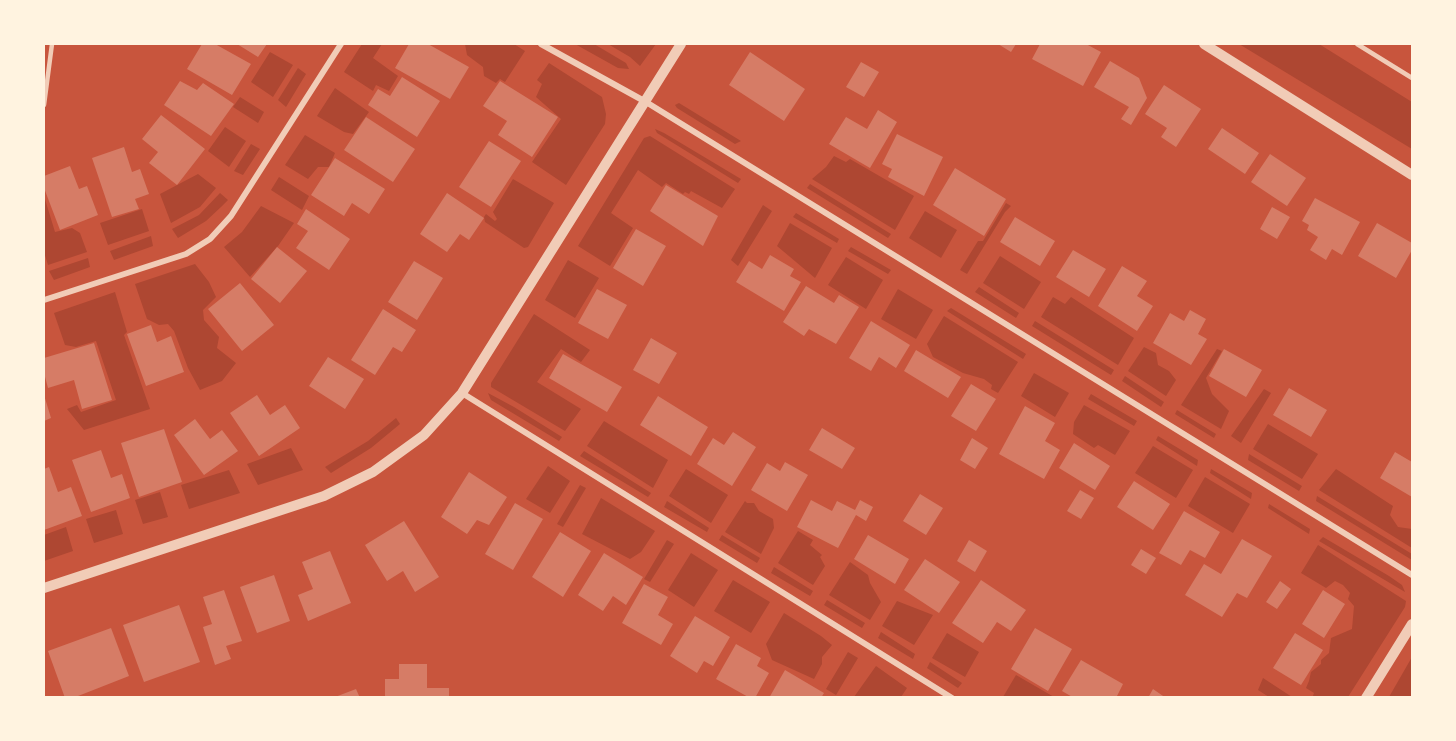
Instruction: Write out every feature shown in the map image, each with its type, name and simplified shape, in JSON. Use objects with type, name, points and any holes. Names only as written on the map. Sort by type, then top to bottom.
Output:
[{"type":"street","points":[[44,300],[186,254],[210,238],[231,216],[341,44]]},
{"type":"street","points":[[541,44],[646,102],[1413,574]]},
{"type":"street","points":[[44,588],[324,496],[373,472],[424,435],[462,393],[681,44]]},
{"type":"street","points":[[1204,44],[1413,175]]},
{"type":"street","points":[[462,393],[952,698]]},
{"type":"street","points":[[1366,698],[1413,624]]},
{"type":"lane","points":[[44,105],[52,44]]},
{"type":"lane","points":[[1357,44],[1413,78]]},
{"type":"shaded area","points":[[362,44],[382,44],[373,58],[398,76],[389,91],[376,85],[373,91],[344,72]]},
{"type":"shaded area","points":[[465,44],[514,44],[525,51],[505,82],[500,79],[496,83],[484,76],[483,67],[467,55]]},
{"type":"shaded area","points":[[575,44],[594,44],[626,63],[629,69],[618,68]]},
{"type":"shaded area","points":[[608,44],[656,44],[640,66]]},
{"type":"shaded area","points":[[1239,44],[1319,44],[1412,102],[1412,149]]},
{"type":"shaded area","points":[[270,52],[293,65],[273,97],[251,82]]},
{"type":"shaded area","points":[[549,63],[602,97],[606,114],[605,124],[566,185],[532,162],[561,119],[536,97],[542,84],[537,80]]},
{"type":"shaded area","points":[[298,68],[306,74],[286,107],[278,100]]},
{"type":"shaded area","points":[[335,88],[369,112],[353,134],[344,132],[317,116]]},
{"type":"shaded area","points":[[240,97],[264,112],[258,123],[233,107]]},
{"type":"shaded area","points":[[679,103],[741,141],[735,144],[677,108],[675,105]]},
{"type":"shaded area","points":[[225,127],[246,141],[229,167],[208,151]]},
{"type":"shaded area","points":[[655,129],[741,179],[738,183],[657,133]]},
{"type":"shaded area","points":[[305,135],[335,153],[329,167],[318,167],[308,179],[285,165]]},
{"type":"shaded area","points":[[650,136],[735,189],[722,208],[691,191],[689,194],[685,192],[683,194],[666,183],[662,187],[638,170],[611,213],[633,228],[610,266],[578,246],[644,138]]},
{"type":"shaded area","points":[[251,144],[260,149],[243,175],[234,171]]},
{"type":"shaded area","points":[[834,156],[846,162],[850,159],[914,196],[895,230],[812,179],[826,167]]},
{"type":"shaded area","points":[[198,174],[216,188],[200,207],[171,223],[160,194]]},
{"type":"shaded area","points":[[279,177],[309,196],[302,210],[271,190]]},
{"type":"shaded area","points":[[513,179],[554,203],[528,247],[524,248],[485,222],[484,217],[486,214],[495,221],[497,219],[493,212]]},
{"type":"shaded area","points":[[810,184],[891,234],[888,238],[807,188]]},
{"type":"shaded area","points":[[220,193],[228,200],[206,221],[178,238],[172,229],[199,215]]},
{"type":"shaded area","points":[[44,196],[55,232],[72,228],[80,233],[87,252],[48,265],[44,252]]},
{"type":"shaded area","points":[[1006,203],[1011,206],[967,274],[960,270],[978,241],[983,241]]},
{"type":"shaded area","points":[[763,205],[772,211],[738,266],[731,260]]},
{"type":"shaded area","points":[[261,206],[294,223],[278,246],[250,277],[224,247],[242,232]]},
{"type":"shaded area","points":[[142,209],[149,231],[108,245],[100,223]]},
{"type":"shaded area","points":[[925,211],[957,230],[941,258],[909,238]]},
{"type":"shaded area","points":[[796,213],[839,239],[837,243],[793,217]]},
{"type":"shaded area","points":[[790,223],[832,248],[815,278],[777,246]]},
{"type":"shaded area","points":[[151,236],[153,246],[114,260],[110,251]]},
{"type":"shaded area","points":[[851,247],[891,270],[888,274],[848,251]]},
{"type":"shaded area","points":[[1000,256],[1041,282],[1024,309],[983,283]]},
{"type":"shaded area","points":[[846,257],[883,280],[866,309],[828,285]]},
{"type":"shaded area","points":[[88,258],[90,267],[54,280],[49,271]]},
{"type":"shaded area","points":[[568,260],[599,278],[575,318],[545,300]]},
{"type":"shaded area","points":[[195,264],[209,282],[216,297],[203,310],[204,320],[219,337],[217,348],[236,363],[222,381],[200,390],[188,368],[174,331],[168,324],[159,325],[147,319],[135,284]]},
{"type":"shaded area","points":[[979,287],[1019,313],[1016,318],[975,292]]},
{"type":"shaded area","points":[[898,289],[933,310],[916,339],[881,319]]},
{"type":"shaded area","points":[[115,292],[127,332],[124,335],[150,409],[84,430],[67,409],[77,405],[81,412],[116,400],[96,341],[76,347],[65,345],[54,313]]},
{"type":"shaded area","points":[[1053,297],[1065,304],[1071,297],[1134,338],[1118,365],[1041,317]]},
{"type":"shaded area","points":[[951,308],[1026,354],[1023,359],[947,311]]},
{"type":"shaded area","points":[[534,314],[590,350],[581,362],[561,349],[537,382],[581,409],[565,431],[491,387],[491,383]]},
{"type":"shaded area","points":[[944,316],[1018,362],[998,393],[991,389],[992,385],[984,379],[963,373],[933,357],[927,344]]},
{"type":"shaded area","points":[[1035,321],[1114,370],[1111,375],[1032,326]]},
{"type":"shaded area","points":[[1144,347],[1156,353],[1158,365],[1169,371],[1176,380],[1166,396],[1128,371]]},
{"type":"shaded area","points":[[1217,349],[1222,351],[1206,378],[1212,394],[1229,411],[1221,429],[1181,405]]},
{"type":"shaded area","points":[[1034,373],[1069,393],[1055,417],[1021,396]]},
{"type":"shaded area","points":[[1125,376],[1164,402],[1161,407],[1122,381]]},
{"type":"shaded area","points":[[1264,389],[1271,393],[1241,443],[1231,436]]},
{"type":"shaded area","points":[[488,393],[562,437],[559,441],[491,400]]},
{"type":"shaded area","points":[[1091,394],[1137,421],[1134,426],[1088,399]]},
{"type":"shaded area","points":[[1084,405],[1130,431],[1115,455],[1098,445],[1094,448],[1073,434],[1074,422]]},
{"type":"shaded area","points":[[1177,410],[1216,434],[1214,438],[1175,414]]},
{"type":"shaded area","points":[[396,418],[400,424],[371,448],[331,473],[325,467],[368,441]]},
{"type":"shaded area","points":[[604,421],[668,460],[653,488],[587,446]]},
{"type":"shaded area","points":[[1268,424],[1318,454],[1302,479],[1253,449]]},
{"type":"shaded area","points":[[1158,436],[1198,460],[1197,466],[1156,440]]},
{"type":"shaded area","points":[[1153,446],[1193,470],[1176,498],[1135,473]]},
{"type":"shaded area","points":[[291,448],[303,470],[258,485],[247,464]]},
{"type":"shaded area","points":[[584,451],[651,493],[648,497],[580,456]]},
{"type":"shaded area","points":[[1249,454],[1302,486],[1299,491],[1248,460]]},
{"type":"shaded area","points":[[548,466],[570,481],[550,513],[526,499]]},
{"type":"shaded area","points":[[686,469],[728,495],[711,523],[669,496]]},
{"type":"shaded area","points":[[1211,469],[1252,493],[1251,499],[1210,473]]},
{"type":"shaded area","points":[[1336,469],[1393,506],[1390,515],[1398,527],[1412,529],[1412,548],[1319,490]]},
{"type":"shaded area","points":[[229,470],[240,493],[189,509],[181,485]]},
{"type":"shaded area","points":[[1205,477],[1250,504],[1233,533],[1188,506]]},
{"type":"shaded area","points":[[580,485],[586,488],[563,527],[557,524]]},
{"type":"shaded area","points":[[160,492],[168,517],[143,524],[135,500]]},
{"type":"shaded area","points":[[1317,496],[1412,554],[1412,560],[1316,501]]},
{"type":"shaded area","points":[[601,498],[655,531],[641,552],[630,559],[582,534]]},
{"type":"shaded area","points":[[667,501],[709,528],[707,532],[664,507]]},
{"type":"shaded area","points":[[745,501],[754,503],[759,511],[773,519],[774,528],[761,554],[725,532]]},
{"type":"shaded area","points":[[1269,504],[1310,529],[1309,534],[1268,508]]},
{"type":"shaded area","points":[[116,510],[123,534],[94,543],[86,519]]},
{"type":"shaded area","points":[[66,527],[73,551],[44,561],[44,535]]},
{"type":"shaded area","points":[[798,531],[813,540],[810,545],[822,555],[820,557],[825,566],[813,585],[778,563]]},
{"type":"shaded area","points":[[722,535],[760,558],[757,563],[719,540]]},
{"type":"shaded area","points":[[1323,537],[1389,576],[1402,585],[1405,592],[1319,541]]},
{"type":"shaded area","points":[[667,540],[674,544],[650,582],[644,579]]},
{"type":"shaded area","points":[[1318,545],[1406,601],[1405,607],[1348,697],[1316,697],[1306,688],[1311,672],[1329,653],[1331,638],[1352,629],[1354,606],[1348,599],[1350,593],[1343,585],[1335,581],[1326,588],[1301,573]]},
{"type":"shaded area","points":[[691,553],[718,570],[694,607],[668,590]]},
{"type":"shaded area","points":[[850,562],[868,575],[881,602],[870,620],[829,595]]},
{"type":"shaded area","points":[[774,567],[813,591],[810,596],[771,573]]},
{"type":"shaded area","points":[[733,580],[770,602],[751,633],[714,611]]},
{"type":"shaded area","points":[[827,600],[865,623],[862,628],[824,605]]},
{"type":"shaded area","points":[[897,601],[933,615],[914,645],[882,626]]},
{"type":"shaded area","points":[[784,613],[832,645],[822,657],[822,664],[814,679],[772,660],[766,644]]},
{"type":"shaded area","points":[[881,632],[915,654],[913,659],[878,638]]},
{"type":"shaded area","points":[[947,633],[979,652],[965,677],[932,658]]},
{"type":"shaded area","points":[[848,652],[858,658],[836,695],[826,689]]},
{"type":"shaded area","points":[[1412,657],[1412,697],[1389,697]]},
{"type":"shaded area","points":[[930,662],[962,683],[958,688],[927,668]]},
{"type":"shaded area","points":[[876,666],[907,688],[901,697],[854,697]]},
{"type":"shaded area","points":[[1016,675],[1054,697],[1003,697]]},
{"type":"shaded area","points":[[1263,678],[1292,697],[1269,697],[1258,690]]},
{"type":"building","points":[[202,44],[215,44],[251,64],[232,95],[187,69]]},
{"type":"building","points":[[237,44],[267,44],[258,57]]},
{"type":"building","points":[[409,44],[428,44],[469,67],[450,99],[395,68]]},
{"type":"building","points":[[998,44],[1016,44],[1011,52]]},
{"type":"building","points":[[1040,44],[1086,44],[1101,52],[1083,86],[1032,59]]},
{"type":"building","points":[[750,52],[805,89],[784,121],[729,85]]},
{"type":"building","points":[[1110,61],[1139,78],[1147,98],[1131,125],[1121,119],[1129,107],[1094,87]]},
{"type":"building","points":[[861,62],[879,72],[864,97],[846,87]]},
{"type":"building","points":[[402,77],[440,101],[417,137],[368,105],[378,89],[390,96]]},
{"type":"building","points":[[180,81],[197,90],[203,83],[234,104],[211,136],[164,105]]},
{"type":"building","points":[[500,81],[558,117],[532,157],[498,135],[507,121],[483,106]]},
{"type":"building","points":[[1164,85],[1201,109],[1176,147],[1161,137],[1167,128],[1145,114]]},
{"type":"building","points":[[878,110],[897,122],[870,168],[829,144],[846,117],[867,129]]},
{"type":"building","points":[[161,115],[205,149],[177,185],[149,163],[158,152],[142,139]]},
{"type":"building","points":[[366,117],[415,149],[393,182],[344,150]]},
{"type":"building","points":[[1222,128],[1259,153],[1245,174],[1208,149]]},
{"type":"building","points":[[897,134],[943,157],[924,196],[888,177],[892,169],[882,164]]},
{"type":"building","points":[[489,141],[521,161],[491,207],[459,187]]},
{"type":"building","points":[[124,147],[132,172],[140,169],[149,194],[135,199],[139,209],[112,217],[92,158]]},
{"type":"building","points":[[1270,154],[1306,178],[1287,206],[1251,182]]},
{"type":"building","points":[[335,158],[385,189],[369,214],[352,203],[344,216],[311,195]]},
{"type":"building","points":[[70,166],[79,189],[87,186],[98,215],[60,230],[44,188],[44,176]]},
{"type":"building","points":[[955,168],[1006,199],[984,236],[933,205]]},
{"type":"building","points":[[666,185],[718,216],[703,246],[650,211]]},
{"type":"building","points":[[447,193],[484,218],[469,240],[460,234],[447,252],[420,234]]},
{"type":"building","points":[[1315,198],[1360,222],[1342,255],[1332,249],[1326,260],[1310,250],[1318,237],[1307,230],[1309,225],[1302,221]]},
{"type":"building","points":[[1272,207],[1290,217],[1277,239],[1260,229]]},
{"type":"building","points":[[306,209],[350,239],[329,270],[296,248],[308,231],[297,224]]},
{"type":"building","points":[[1015,217],[1055,241],[1040,266],[1000,242]]},
{"type":"building","points":[[1377,223],[1412,243],[1412,250],[1396,278],[1358,256]]},
{"type":"building","points":[[636,229],[666,246],[643,286],[613,268]]},
{"type":"building","points":[[277,247],[307,271],[280,303],[251,279]]},
{"type":"building","points":[[1073,250],[1106,269],[1089,297],[1056,277]]},
{"type":"building","points":[[770,255],[794,269],[790,276],[801,282],[784,311],[736,282],[749,261],[762,269]]},
{"type":"building","points":[[414,261],[443,278],[417,320],[388,302]]},
{"type":"building","points":[[1122,266],[1147,281],[1137,296],[1153,306],[1137,331],[1098,306]]},
{"type":"building","points":[[240,283],[274,325],[242,351],[208,309]]},
{"type":"building","points":[[806,286],[834,303],[839,295],[859,307],[836,344],[809,329],[804,336],[783,322]]},
{"type":"building","points":[[597,289],[627,305],[608,339],[578,323]]},
{"type":"building","points":[[383,309],[416,330],[402,352],[393,347],[375,375],[351,360]]},
{"type":"building","points":[[1190,310],[1206,319],[1198,334],[1207,339],[1191,365],[1153,343],[1170,313],[1184,321]]},
{"type":"building","points":[[871,321],[910,345],[896,368],[879,357],[871,371],[849,358]]},
{"type":"building","points":[[151,325],[157,342],[171,336],[184,372],[146,386],[127,334]]},
{"type":"building","points":[[651,338],[677,353],[659,384],[633,370]]},
{"type":"building","points":[[94,343],[112,400],[82,409],[74,380],[48,388],[44,373],[44,358]]},
{"type":"building","points":[[1224,349],[1262,370],[1246,397],[1209,376]]},
{"type":"building","points":[[916,350],[961,377],[948,398],[904,371]]},
{"type":"building","points":[[563,354],[622,387],[607,412],[549,378]]},
{"type":"building","points":[[328,357],[364,379],[345,409],[309,386]]},
{"type":"building","points":[[971,384],[996,399],[976,431],[951,416]]},
{"type":"building","points":[[1289,388],[1327,410],[1311,437],[1273,415]]},
{"type":"building","points":[[44,395],[51,418],[44,421]]},
{"type":"building","points":[[257,395],[270,415],[285,405],[300,428],[259,456],[230,413]]},
{"type":"building","points":[[658,396],[708,427],[691,456],[640,425]]},
{"type":"building","points":[[1025,406],[1055,423],[1045,441],[1060,450],[1044,479],[999,454]]},
{"type":"building","points":[[195,419],[210,439],[222,430],[238,451],[204,475],[174,435]]},
{"type":"building","points":[[822,428],[855,448],[842,469],[809,450]]},
{"type":"building","points":[[164,429],[182,482],[139,497],[121,443]]},
{"type":"building","points":[[733,432],[756,447],[732,486],[697,464],[713,438],[724,445]]},
{"type":"building","points":[[972,438],[988,448],[975,469],[960,460]]},
{"type":"building","points":[[1074,443],[1110,466],[1095,490],[1059,468]]},
{"type":"building","points":[[101,450],[111,478],[122,474],[130,498],[91,512],[72,460]]},
{"type":"building","points":[[1395,452],[1412,462],[1412,497],[1380,478]]},
{"type":"building","points":[[785,462],[808,475],[787,511],[751,490],[767,463],[780,471]]},
{"type":"building","points":[[49,467],[58,492],[71,487],[82,516],[44,530],[44,469]]},
{"type":"building","points":[[469,472],[507,497],[489,525],[477,520],[467,534],[441,517]]},
{"type":"building","points":[[1134,481],[1170,504],[1153,530],[1117,507]]},
{"type":"building","points":[[1080,490],[1094,498],[1081,519],[1067,511]]},
{"type":"building","points":[[920,494],[943,508],[926,535],[903,521]]},
{"type":"building","points":[[811,500],[832,511],[837,501],[855,510],[860,500],[873,507],[866,521],[856,515],[838,548],[797,527]]},
{"type":"building","points":[[515,503],[543,519],[513,570],[485,554]]},
{"type":"building","points":[[1184,511],[1220,532],[1205,558],[1190,550],[1181,565],[1159,553]]},
{"type":"building","points":[[404,521],[439,577],[415,592],[403,571],[387,581],[365,545]]},
{"type":"building","points":[[560,532],[591,551],[563,597],[532,577]]},
{"type":"building","points":[[868,535],[909,559],[895,584],[854,559]]},
{"type":"building","points":[[1242,539],[1272,556],[1247,598],[1237,593],[1222,617],[1185,595],[1204,564],[1221,574]]},
{"type":"building","points":[[969,540],[987,551],[975,572],[957,561]]},
{"type":"building","points":[[1141,549],[1156,558],[1146,574],[1131,565]]},
{"type":"building","points":[[330,551],[351,603],[308,621],[298,595],[313,589],[302,562]]},
{"type":"building","points":[[604,553],[643,577],[626,605],[613,596],[603,611],[578,595]]},
{"type":"building","points":[[925,559],[960,582],[939,613],[904,590]]},
{"type":"building","points":[[274,575],[290,621],[257,633],[240,587]]},
{"type":"building","points":[[981,580],[1026,610],[1011,631],[997,622],[983,643],[952,623]]},
{"type":"building","points":[[1280,581],[1291,589],[1277,609],[1266,602]]},
{"type":"building","points":[[644,584],[668,597],[658,615],[673,624],[661,645],[622,623]]},
{"type":"building","points":[[224,590],[242,641],[226,646],[231,659],[215,665],[203,627],[212,624],[203,597]]},
{"type":"building","points":[[1323,590],[1345,604],[1324,638],[1302,624]]},
{"type":"building","points":[[179,605],[200,662],[144,682],[123,625]]},
{"type":"building","points":[[695,616],[730,637],[713,666],[704,661],[697,673],[670,656]]},
{"type":"building","points":[[111,628],[129,676],[73,698],[65,698],[48,651]]},
{"type":"building","points":[[1035,628],[1072,649],[1048,691],[1011,669]]},
{"type":"building","points":[[1295,633],[1323,650],[1301,685],[1273,668]]},
{"type":"building","points":[[736,644],[761,658],[757,666],[769,673],[755,698],[750,698],[716,679]]},
{"type":"building","points":[[1081,660],[1123,684],[1116,698],[1074,698],[1062,691]]},
{"type":"building","points":[[399,664],[427,664],[427,688],[449,688],[449,698],[385,698],[385,679],[399,679]]},
{"type":"building","points":[[785,670],[824,693],[821,698],[769,698]]},
{"type":"building","points":[[356,689],[360,698],[335,698],[335,697]]},
{"type":"building","points":[[1153,689],[1166,698],[1148,698]]}]
